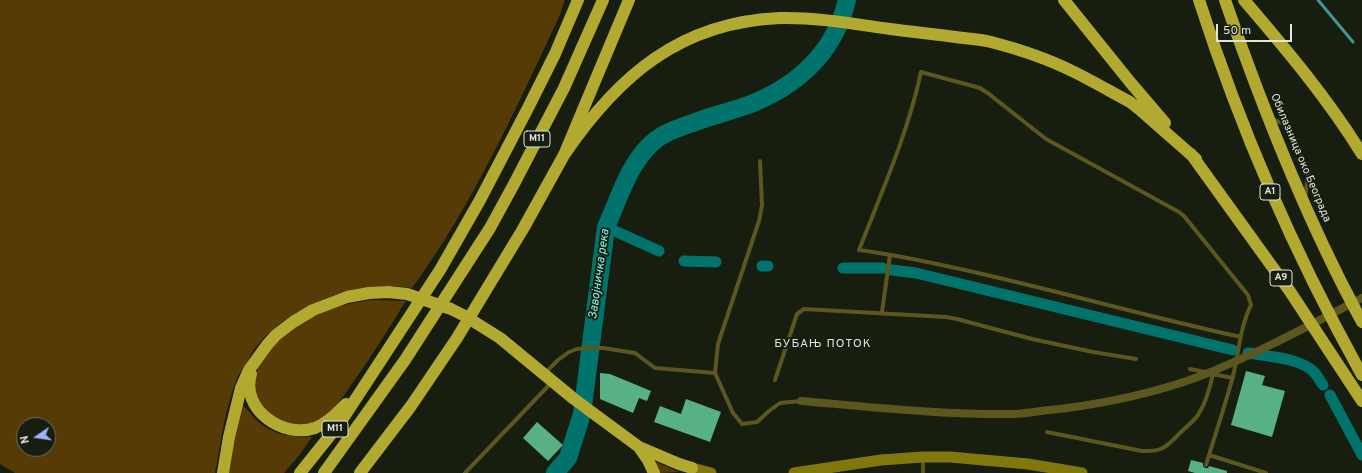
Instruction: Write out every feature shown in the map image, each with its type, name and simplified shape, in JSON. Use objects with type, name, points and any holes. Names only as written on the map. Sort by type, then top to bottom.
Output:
[{"type":"highway","name":"M11","points":[[300,473],[340,423],[440,270],[480,200],[528,108],[555,54],[578,0]]},
{"type":"highway","name":"M11","points":[[324,473],[377,400],[490,228],[518,178],[564,88],[603,0]]},
{"type":"highway","points":[[360,473],[411,406],[457,338],[523,229],[564,155],[629,0]]},
{"type":"highway","name":"A9","points":[[1064,0],[1130,82],[1196,160],[1289,290],[1362,400]]},
{"type":"highway","name":"A1","points":[[1199,0],[1227,84],[1261,172],[1309,276],[1362,375]]},
{"type":"highway","name":"Обилазница око Београда","points":[[1225,0],[1268,118],[1304,205],[1362,322]]},
{"type":"highway","points":[[1244,0],[1298,64],[1362,154]]},
{"type":"highway","points":[[564,155],[587,123],[613,93],[652,59],[669,48],[704,32],[742,22],[781,18],[857,24],[989,41],[1037,56],[1071,70],[1130,102],[1196,160]]},
{"type":"highway","points":[[223,473],[229,438],[244,379],[256,360],[276,335],[293,322],[313,310],[347,296],[369,293],[398,292],[451,309],[465,316],[500,338],[574,399],[639,447],[690,471]]},
{"type":"highway","points":[[256,360],[249,383],[251,398],[257,409],[268,419],[288,429],[299,431],[314,429],[320,426],[333,417],[366,384]]},
{"type":"highway","points":[[639,447],[648,460],[654,473]]},
{"type":"main road","points":[[794,473],[852,464],[923,457],[996,460],[1050,466],[1082,473]]},
{"type":"main road","points":[[690,471],[711,473]]},
{"type":"street","points":[[801,401],[941,412],[1016,414],[1090,405],[1146,393],[1176,384],[1229,364],[1281,340],[1362,298]]},
{"type":"lane","points":[[1206,464],[1233,378],[1241,337],[1251,305],[1248,295],[1184,216],[1179,212],[1046,139],[980,88],[922,72],[901,144],[859,250],[919,259],[1241,337]]},
{"type":"lane","points":[[1268,118],[1282,123],[1288,130],[1304,163],[1308,175],[1304,205]]},
{"type":"lane","points":[[760,161],[762,205],[759,221],[718,344],[715,373],[732,413],[742,424],[757,422],[780,403],[801,401]]},
{"type":"lane","points":[[882,312],[890,255]]},
{"type":"lane","points":[[775,380],[797,314],[804,309],[810,308],[958,318],[1032,339],[1093,352],[1136,359]]},
{"type":"lane","points":[[465,473],[549,378],[558,360],[569,352],[577,349],[603,348],[635,353],[654,368],[715,373]]},
{"type":"lane","points":[[1190,369],[1233,378]]},
{"type":"lane","points":[[1047,432],[1142,451],[1154,452],[1169,445],[1197,416],[1206,398],[1213,374]]},
{"type":"lane","points":[[1209,455],[1266,473]]},
{"type":"lane","points":[[923,457],[923,473]]},
{"type":"shaded area","points":[[0,0],[565,0],[559,17],[526,87],[474,190],[455,224],[412,288],[391,286],[370,287],[348,291],[306,307],[287,318],[270,332],[253,350],[237,378],[226,413],[215,473],[15,473],[0,464]]},
{"type":"shaded area","points":[[371,300],[406,301],[366,364],[330,413],[319,421],[309,424],[300,424],[281,420],[265,409],[258,400],[255,391],[255,379],[259,367],[274,344],[307,318],[318,313],[337,307]]},
{"type":"shaded area","points":[[241,405],[246,408],[262,425],[275,432],[289,436],[312,437],[284,473],[229,473]]},
{"type":"shaded area","points":[[654,461],[679,472],[659,473]]},
{"type":"building","points":[[1246,371],[1265,376],[1262,385],[1285,391],[1272,437],[1231,425]]},
{"type":"building","points":[[600,373],[610,374],[651,391],[647,401],[639,398],[633,413],[600,399]]},
{"type":"building","points":[[686,399],[721,412],[710,442],[654,422],[660,406],[681,414]]},
{"type":"building","points":[[537,422],[563,445],[548,461],[523,438]]},
{"type":"building","points":[[1191,460],[1203,463],[1205,468],[1208,468],[1209,466],[1227,471],[1227,473],[1195,473],[1188,471]]},
{"type":"waterway","name":"Завојничка река","points":[[555,473],[568,458],[582,414],[606,227],[630,172],[652,143],[668,132],[756,102],[788,85],[802,74],[825,49],[842,18],[847,0]]},
{"type":"waterway","points":[[1318,0],[1353,42]]},
{"type":"waterway","points":[[606,227],[659,251]]},
{"type":"waterway","points":[[684,261],[716,262]]},
{"type":"waterway","points":[[762,266],[768,266]]},
{"type":"waterway","points":[[843,268],[883,268]]},
{"type":"waterway","points":[[892,270],[916,273],[1233,350]]},
{"type":"waterway","points":[[1248,353],[1283,358],[1308,367],[1314,372],[1323,385]]},
{"type":"waterway","points":[[1330,395],[1362,455]]},
{"type":"district","name":"БУБАЊ ПОТОК","points":[[823,345]]}]
